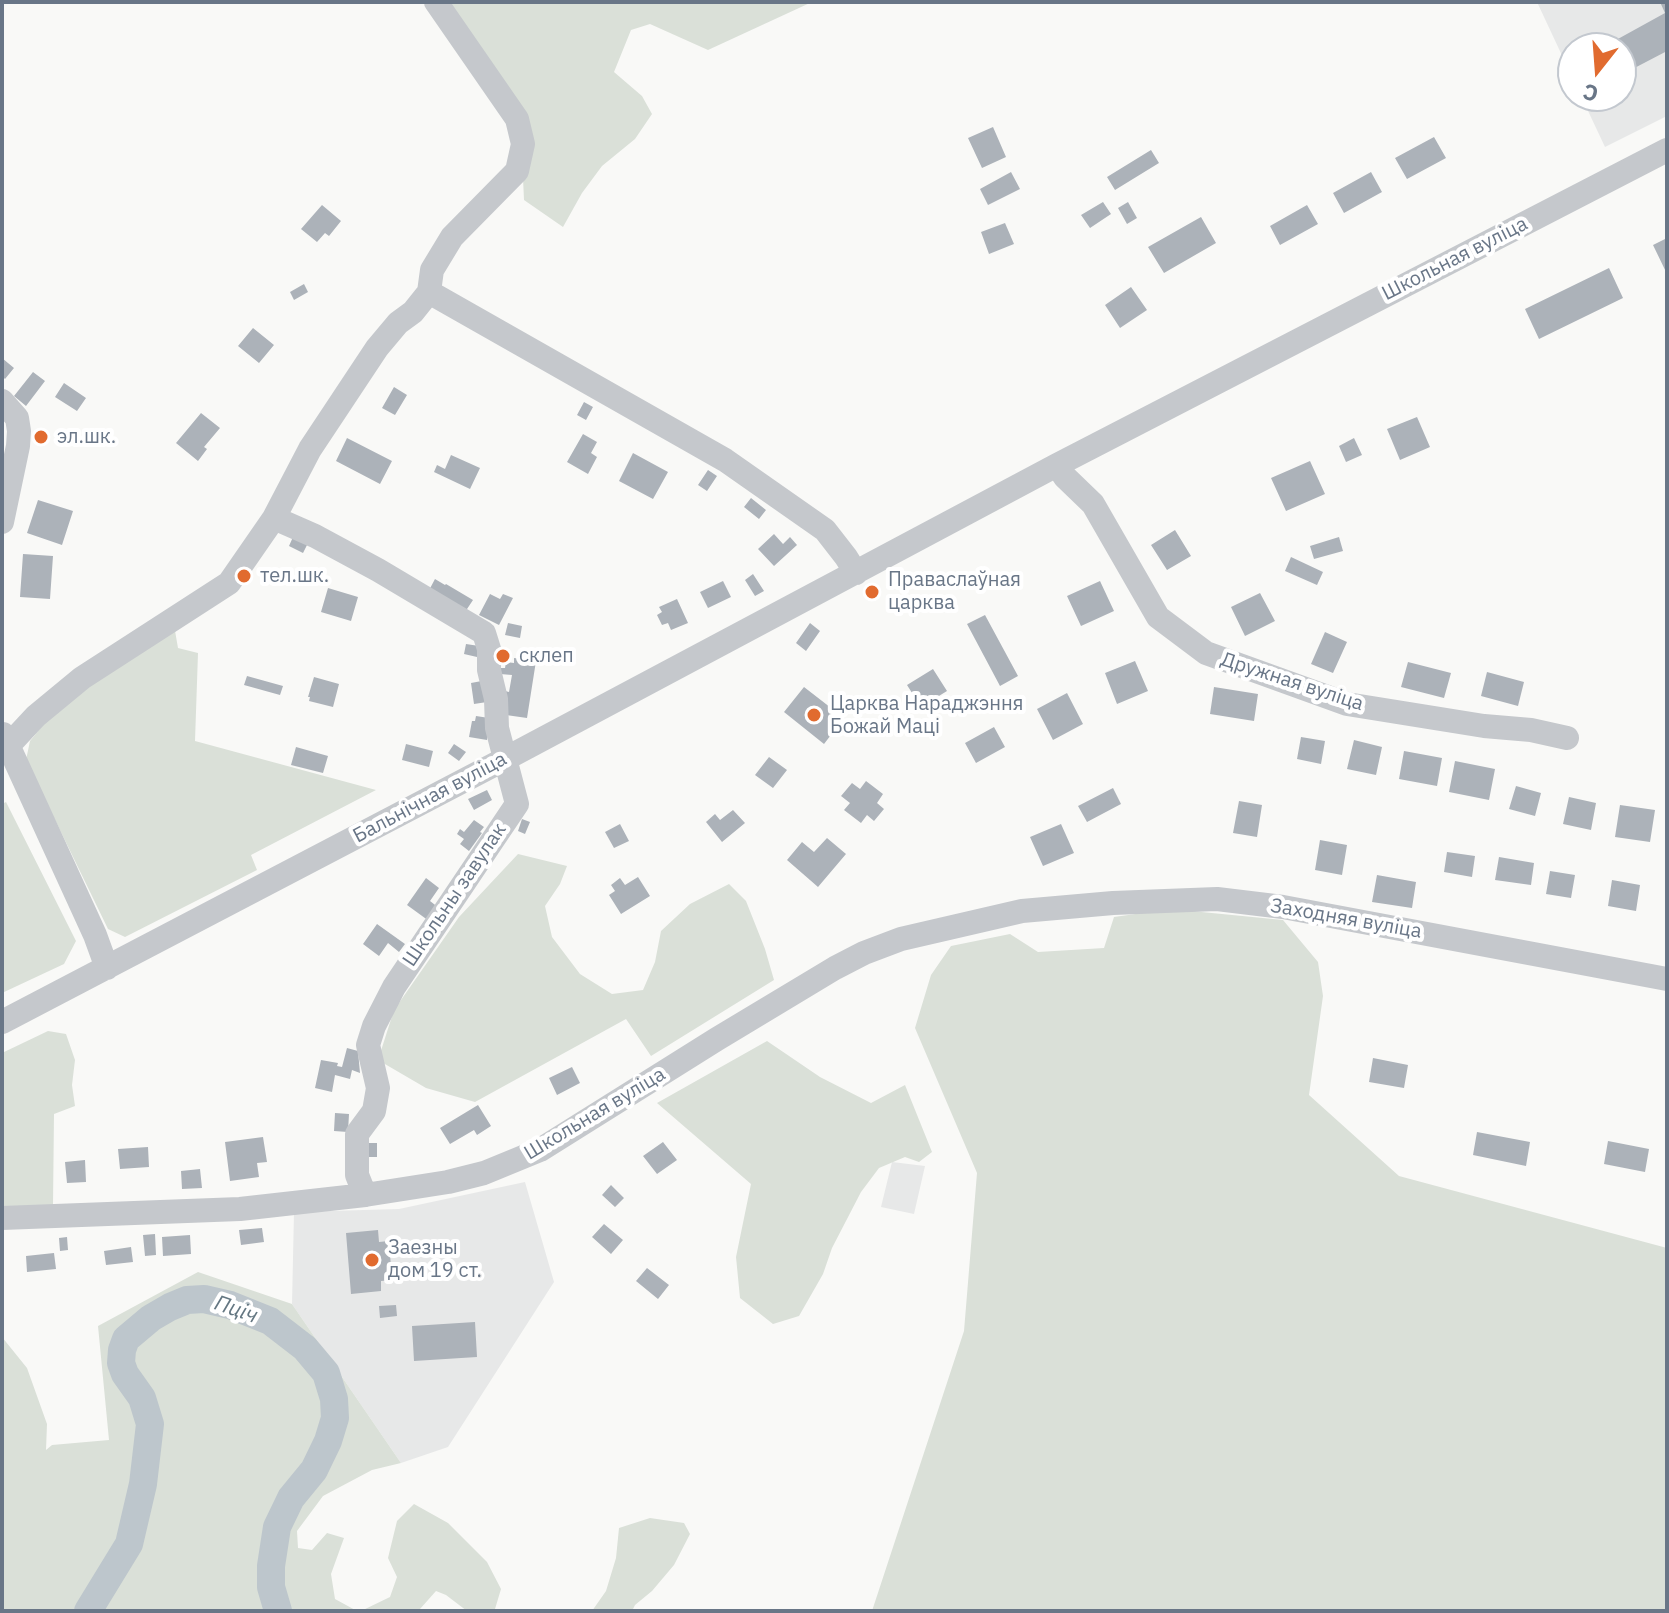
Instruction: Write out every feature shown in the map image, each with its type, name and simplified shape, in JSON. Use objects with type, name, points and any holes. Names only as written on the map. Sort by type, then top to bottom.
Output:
[{"type":"street","points":[[107,968],[95,935],[5,739],[82,678],[229,583],[274,518],[310,449],[377,348],[429,292],[432,270],[452,237],[517,171],[523,144],[517,119],[436,2]]},
{"type":"street","name":"Школьная вуліца","points":[[1091,447],[1667,150]]},
{"type":"street","points":[[429,292],[725,460],[825,530],[856,573]]},
{"type":"street","points":[[2,401],[17,418],[19,431],[2,522]]},
{"type":"street","name":"Бальнічная вуліца","points":[[2,1022],[1091,447]]},
{"type":"street","name":"Дружная вуліца","points":[[1057,465],[1093,504],[1158,617],[1206,653],[1347,704],[1484,726],[1531,730],[1567,738]]},
{"type":"street","name":"Школьны завулак","points":[[274,518],[378,570],[484,633],[496,699],[497,728],[517,804],[394,987],[374,1026],[368,1045],[378,1088],[374,1111],[357,1134],[357,1175],[365,1195]]},
{"type":"street","name":"Заходняя вуліца","points":[[1017,912],[1113,903],[1217,899],[1283,907],[1667,979]]},
{"type":"street","name":"Школьная вуліца","points":[[2,1218],[240,1209],[365,1195],[484,1173],[540,1150],[717,1039],[864,953],[901,939],[1017,912]]},
{"type":"shaded area","points":[[442,2],[812,2],[708,50],[650,24],[631,30],[614,72],[642,96],[652,114],[635,139],[602,166],[563,227],[524,200],[523,178],[531,160]]},
{"type":"shaded area","points":[[1537,2],[1667,2],[1667,116],[1605,147],[1589,112],[1637,112],[1637,32],[1557,32],[1557,45]]},
{"type":"shaded area","points":[[174,625],[178,648],[198,653],[195,741],[376,790],[251,855],[257,870],[125,937],[108,929],[26,760],[30,741],[48,719],[80,691]]},
{"type":"shaded area","points":[[6,802],[76,941],[64,964],[2,993],[2,804]]},
{"type":"shaded area","points":[[518,854],[567,866],[560,884],[545,906],[552,937],[580,974],[612,994],[643,990],[655,962],[661,931],[690,904],[729,884],[746,901],[774,980],[651,1056],[626,1019],[475,1102],[426,1088],[378,1060],[394,1010],[459,917]]},
{"type":"shaded area","points":[[1171,909],[1283,920],[1318,962],[1323,996],[1309,1095],[1399,1176],[1667,1248],[1667,1611],[872,1611],[964,1331],[977,1173],[915,1028],[931,975],[951,946],[1010,934],[1038,952],[1104,948],[1114,917]]},
{"type":"shaded area","points":[[48,1031],[66,1034],[75,1060],[72,1085],[75,1106],[54,1114],[53,1205],[2,1207],[2,1053]]},
{"type":"shaded area","points":[[767,1041],[820,1077],[871,1103],[905,1085],[932,1152],[919,1162],[905,1157],[879,1168],[861,1192],[832,1248],[823,1274],[799,1316],[773,1324],[740,1298],[736,1257],[751,1184],[657,1103]]},
{"type":"shaded area","points":[[892,1162],[925,1166],[914,1214],[881,1207]]},
{"type":"shaded area","points":[[525,1182],[554,1282],[448,1447],[401,1463],[292,1304],[294,1212],[399,1209]]},
{"type":"shaded area","points":[[198,1272],[292,1304],[401,1463],[372,1470],[323,1496],[297,1531],[298,1548],[312,1550],[327,1533],[344,1538],[331,1574],[335,1599],[357,1611],[2,1611],[2,1337],[27,1368],[47,1424],[46,1450],[52,1445],[109,1440],[98,1326]]},
{"type":"shaded area","points":[[414,1504],[448,1523],[487,1562],[501,1589],[495,1609],[467,1611],[436,1591],[416,1611],[361,1611],[390,1597],[397,1577],[388,1558],[397,1521]]},
{"type":"shaded area","points":[[650,1518],[684,1523],[690,1534],[674,1565],[632,1611],[592,1611],[606,1591],[616,1558],[619,1528]]},
{"type":"building","points":[[1660,2],[1667,2],[1667,51],[1637,67],[1637,32],[1631,32],[1665,13]]},
{"type":"building","points":[[993,127],[1006,157],[982,168],[968,138]]},
{"type":"building","points":[[1434,137],[1446,158],[1407,179],[1395,158]]},
{"type":"building","points":[[1151,150],[1159,163],[1115,190],[1107,177]]},
{"type":"building","points":[[1011,172],[1020,189],[988,205],[980,189]]},
{"type":"building","points":[[1371,172],[1382,192],[1344,213],[1333,193]]},
{"type":"building","points":[[1103,202],[1111,214],[1090,228],[1081,215]]},
{"type":"building","points":[[1128,202],[1137,218],[1127,224],[1118,208]]},
{"type":"building","points":[[322,205],[341,221],[329,236],[325,233],[317,242],[301,229]]},
{"type":"building","points":[[1307,205],[1318,224],[1280,245],[1270,226]]},
{"type":"building","points":[[1201,217],[1216,243],[1164,273],[1148,247]]},
{"type":"building","points":[[1005,223],[1014,244],[989,254],[981,232]]},
{"type":"building","points":[[1667,238],[1667,274],[1653,245]]},
{"type":"building","points":[[1609,268],[1623,298],[1539,339],[1525,309]]},
{"type":"building","points":[[304,284],[308,292],[294,300],[290,292]]},
{"type":"building","points":[[1131,287],[1147,310],[1120,328],[1105,305]]},
{"type":"building","points":[[253,328],[274,345],[259,363],[238,346]]},
{"type":"building","points":[[2,358],[14,368],[5,379],[2,376]]},
{"type":"building","points":[[33,372],[45,381],[26,406],[14,396]]},
{"type":"building","points":[[64,383],[86,398],[77,411],[55,397]]},
{"type":"building","points":[[394,387],[407,395],[395,415],[382,408]]},
{"type":"building","points":[[584,402],[593,407],[586,420],[577,415]]},
{"type":"building","points":[[201,413],[220,428],[204,447],[207,449],[198,461],[176,443]]},
{"type":"building","points":[[1417,417],[1430,447],[1400,460],[1387,429]]},
{"type":"building","points":[[583,434],[597,442],[591,453],[597,457],[588,474],[567,462]]},
{"type":"building","points":[[347,438],[392,461],[380,484],[336,461]]},
{"type":"building","points":[[1354,438],[1362,455],[1346,462],[1339,446]]},
{"type":"building","points":[[633,453],[668,472],[653,499],[619,481]]},
{"type":"building","points":[[451,455],[480,468],[470,489],[434,472],[437,465],[445,469]]},
{"type":"building","points":[[1310,461],[1325,494],[1286,511],[1271,478]]},
{"type":"building","points":[[708,470],[717,476],[707,491],[698,485]]},
{"type":"building","points":[[751,498],[766,510],[759,519],[744,507]]},
{"type":"building","points":[[38,500],[73,511],[62,545],[27,533]]},
{"type":"building","points":[[1175,530],[1191,556],[1167,570],[1151,545]]},
{"type":"building","points":[[774,534],[783,544],[790,537],[797,545],[774,566],[758,549]]},
{"type":"building","points":[[293,537],[308,543],[303,553],[289,546]]},
{"type":"building","points":[[1339,537],[1343,551],[1314,559],[1310,546]]},
{"type":"building","points":[[23,554],[53,556],[50,599],[20,597]]},
{"type":"building","points":[[1291,557],[1323,572],[1317,585],[1285,571]]},
{"type":"building","points":[[753,574],[764,591],[755,596],[745,580]]},
{"type":"building","points":[[435,579],[473,600],[463,615],[427,594]]},
{"type":"building","points":[[723,581],[731,597],[708,608],[700,592]]},
{"type":"building","points":[[1100,581],[1114,611],[1081,626],[1067,596]]},
{"type":"building","points":[[328,588],[358,597],[351,621],[321,612]]},
{"type":"building","points":[[1260,593],[1275,621],[1245,636],[1231,607]]},
{"type":"building","points":[[490,594],[500,599],[503,594],[513,598],[499,625],[479,615]]},
{"type":"building","points":[[677,599],[688,623],[671,630],[668,623],[662,625],[657,615],[662,612],[659,607]]},
{"type":"building","points":[[985,615],[1018,676],[1000,686],[967,624]]},
{"type":"building","points":[[508,623],[522,626],[520,638],[505,635]]},
{"type":"building","points":[[810,623],[820,631],[806,651],[796,643]]},
{"type":"building","points":[[1325,632],[1347,642],[1333,673],[1311,664]]},
{"type":"building","points":[[466,644],[479,646],[477,657],[464,654]]},
{"type":"building","points":[[514,658],[536,661],[527,718],[506,715],[508,698],[504,698],[505,691],[509,692],[512,675],[500,674],[506,662],[514,663]]},
{"type":"building","points":[[1135,661],[1148,691],[1117,704],[1105,673]]},
{"type":"building","points":[[1408,662],[1451,673],[1444,698],[1401,687]]},
{"type":"building","points":[[933,669],[947,691],[921,707],[907,685]]},
{"type":"building","points":[[1487,672],[1524,682],[1518,706],[1481,696]]},
{"type":"building","points":[[247,676],[283,686],[280,695],[244,685]]},
{"type":"building","points":[[314,677],[339,684],[333,707],[309,701]]},
{"type":"building","points":[[487,680],[487,702],[474,704],[471,683]]},
{"type":"building","name":"Царква Нараджэння Божай Маці","points":[[804,687],[844,718],[824,744],[784,712]]},
{"type":"building","points":[[1214,687],[1258,694],[1254,721],[1210,714]]},
{"type":"building","points":[[1067,693],[1083,724],[1053,740],[1037,709]]},
{"type":"building","points":[[476,716],[489,718],[487,740],[469,737]]},
{"type":"building","points":[[994,727],[1005,747],[976,763],[965,743]]},
{"type":"building","points":[[1301,737],[1325,741],[1321,764],[1297,759]]},
{"type":"building","points":[[1354,740],[1382,747],[1376,775],[1347,769]]},
{"type":"building","points":[[406,744],[433,751],[429,767],[402,760]]},
{"type":"building","points":[[454,744],[466,752],[459,761],[448,753]]},
{"type":"building","points":[[296,747],[328,756],[323,773],[291,765]]},
{"type":"building","points":[[1404,751],[1442,758],[1437,786],[1399,779]]},
{"type":"building","points":[[769,757],[787,770],[773,788],[755,775]]},
{"type":"building","points":[[1455,761],[1495,769],[1489,800],[1449,792]]},
{"type":"building","points":[[866,781],[883,794],[877,803],[884,809],[874,821],[867,815],[861,823],[844,810],[850,803],[841,796],[852,783],[860,789]]},
{"type":"building","points":[[1516,786],[1541,793],[1535,816],[1509,809]]},
{"type":"building","points":[[1113,788],[1121,804],[1087,822],[1078,806]]},
{"type":"building","points":[[487,790],[492,800],[474,810],[468,799]]},
{"type":"building","points":[[1569,797],[1596,803],[1591,830],[1563,824]]},
{"type":"building","points":[[1239,801],[1262,805],[1257,837],[1233,833]]},
{"type":"building","points":[[1620,805],[1655,810],[1650,842],[1615,837]]},
{"type":"building","points":[[733,810],[745,823],[722,842],[706,822],[715,814],[720,820]]},
{"type":"building","points":[[522,819],[530,822],[525,834],[518,831]]},
{"type":"building","points":[[474,820],[484,827],[469,851],[460,844],[464,839],[457,834],[460,829],[464,832]]},
{"type":"building","points":[[620,824],[629,841],[614,848],[605,832]]},
{"type":"building","points":[[1061,824],[1074,853],[1043,866],[1030,837]]},
{"type":"building","points":[[827,838],[846,854],[818,887],[787,860],[802,842],[814,852]]},
{"type":"building","points":[[1320,840],[1347,845],[1342,875],[1315,870]]},
{"type":"building","points":[[1447,852],[1475,856],[1472,877],[1444,872]]},
{"type":"building","points":[[1499,857],[1534,863],[1531,885],[1495,880]]},
{"type":"building","points":[[1550,871],[1575,875],[1571,898],[1546,894]]},
{"type":"building","points":[[1377,875],[1416,882],[1412,908],[1372,902]]},
{"type":"building","points":[[638,877],[650,896],[621,914],[609,895],[615,891],[611,885],[620,878],[625,885]]},
{"type":"building","points":[[426,878],[439,888],[430,901],[439,908],[429,921],[407,905]]},
{"type":"building","points":[[1612,880],[1640,885],[1636,911],[1608,906]]},
{"type":"building","points":[[377,924],[405,944],[399,952],[388,943],[379,956],[363,944]]},
{"type":"building","points":[[347,1048],[358,1051],[360,1073],[352,1070],[350,1079],[335,1075],[332,1092],[315,1088],[321,1060],[338,1063],[337,1066],[342,1067]]},
{"type":"building","points":[[1373,1058],[1408,1065],[1404,1088],[1369,1082]]},
{"type":"building","points":[[572,1067],[580,1083],[557,1095],[549,1078]]},
{"type":"building","points":[[478,1105],[491,1126],[477,1135],[474,1130],[450,1144],[440,1128]]},
{"type":"building","points":[[335,1113],[349,1114],[348,1132],[334,1131]]},
{"type":"building","points":[[1477,1132],[1530,1142],[1526,1166],[1473,1155]]},
{"type":"building","points":[[263,1137],[267,1162],[257,1163],[259,1177],[230,1181],[225,1142]]},
{"type":"building","points":[[1608,1141],[1649,1149],[1645,1172],[1604,1164]]},
{"type":"building","points":[[663,1142],[677,1160],[657,1174],[643,1156]]},
{"type":"building","points":[[368,1143],[377,1143],[377,1157],[368,1157]]},
{"type":"building","points":[[148,1147],[149,1167],[120,1169],[118,1149]]},
{"type":"building","points":[[85,1160],[86,1182],[67,1183],[65,1162]]},
{"type":"building","points":[[200,1169],[202,1188],[182,1189],[181,1171]]},
{"type":"building","points":[[611,1185],[624,1198],[615,1207],[602,1195]]},
{"type":"building","points":[[604,1224],[623,1240],[611,1254],[592,1237]]},
{"type":"building","points":[[262,1228],[264,1242],[241,1245],[239,1230]]},
{"type":"building","points":[[378,1230],[379,1242],[389,1241],[392,1280],[381,1281],[381,1291],[351,1294],[346,1233]]},
{"type":"building","points":[[155,1234],[156,1255],[145,1256],[143,1235]]},
{"type":"building","points":[[190,1235],[191,1254],[163,1256],[162,1237]]},
{"type":"building","points":[[67,1237],[68,1250],[60,1251],[59,1238]]},
{"type":"building","points":[[131,1247],[133,1262],[106,1265],[104,1251]]},
{"type":"building","points":[[54,1253],[56,1269],[27,1272],[26,1256]]},
{"type":"building","points":[[647,1268],[669,1285],[658,1299],[636,1281]]},
{"type":"building","points":[[396,1305],[397,1316],[380,1318],[379,1306]]},
{"type":"building","points":[[475,1322],[477,1357],[414,1361],[412,1326]]},
{"type":"waterway","name":"Пціч","points":[[88,1611],[129,1544],[143,1484],[150,1424],[142,1398],[121,1363],[126,1339],[170,1307],[187,1300],[204,1299],[230,1305],[270,1321],[305,1348],[326,1373],[334,1399],[335,1418],[328,1441],[314,1470],[291,1498],[277,1527],[271,1587],[278,1611]]},
{"type":"place","name":"эл.шк.","points":[[41,437]]},
{"type":"place","name":"тел.шк.","points":[[244,576]]},
{"type":"place","name":"Праваслаўная царква","points":[[872,592]]},
{"type":"place","name":"склеп","points":[[503,656]]},
{"type":"place","name":"Царква Нараджэння Божай Маці","points":[[814,715]]},
{"type":"place","name":"Заезны дом 19 ст.","points":[[372,1260]]}]
